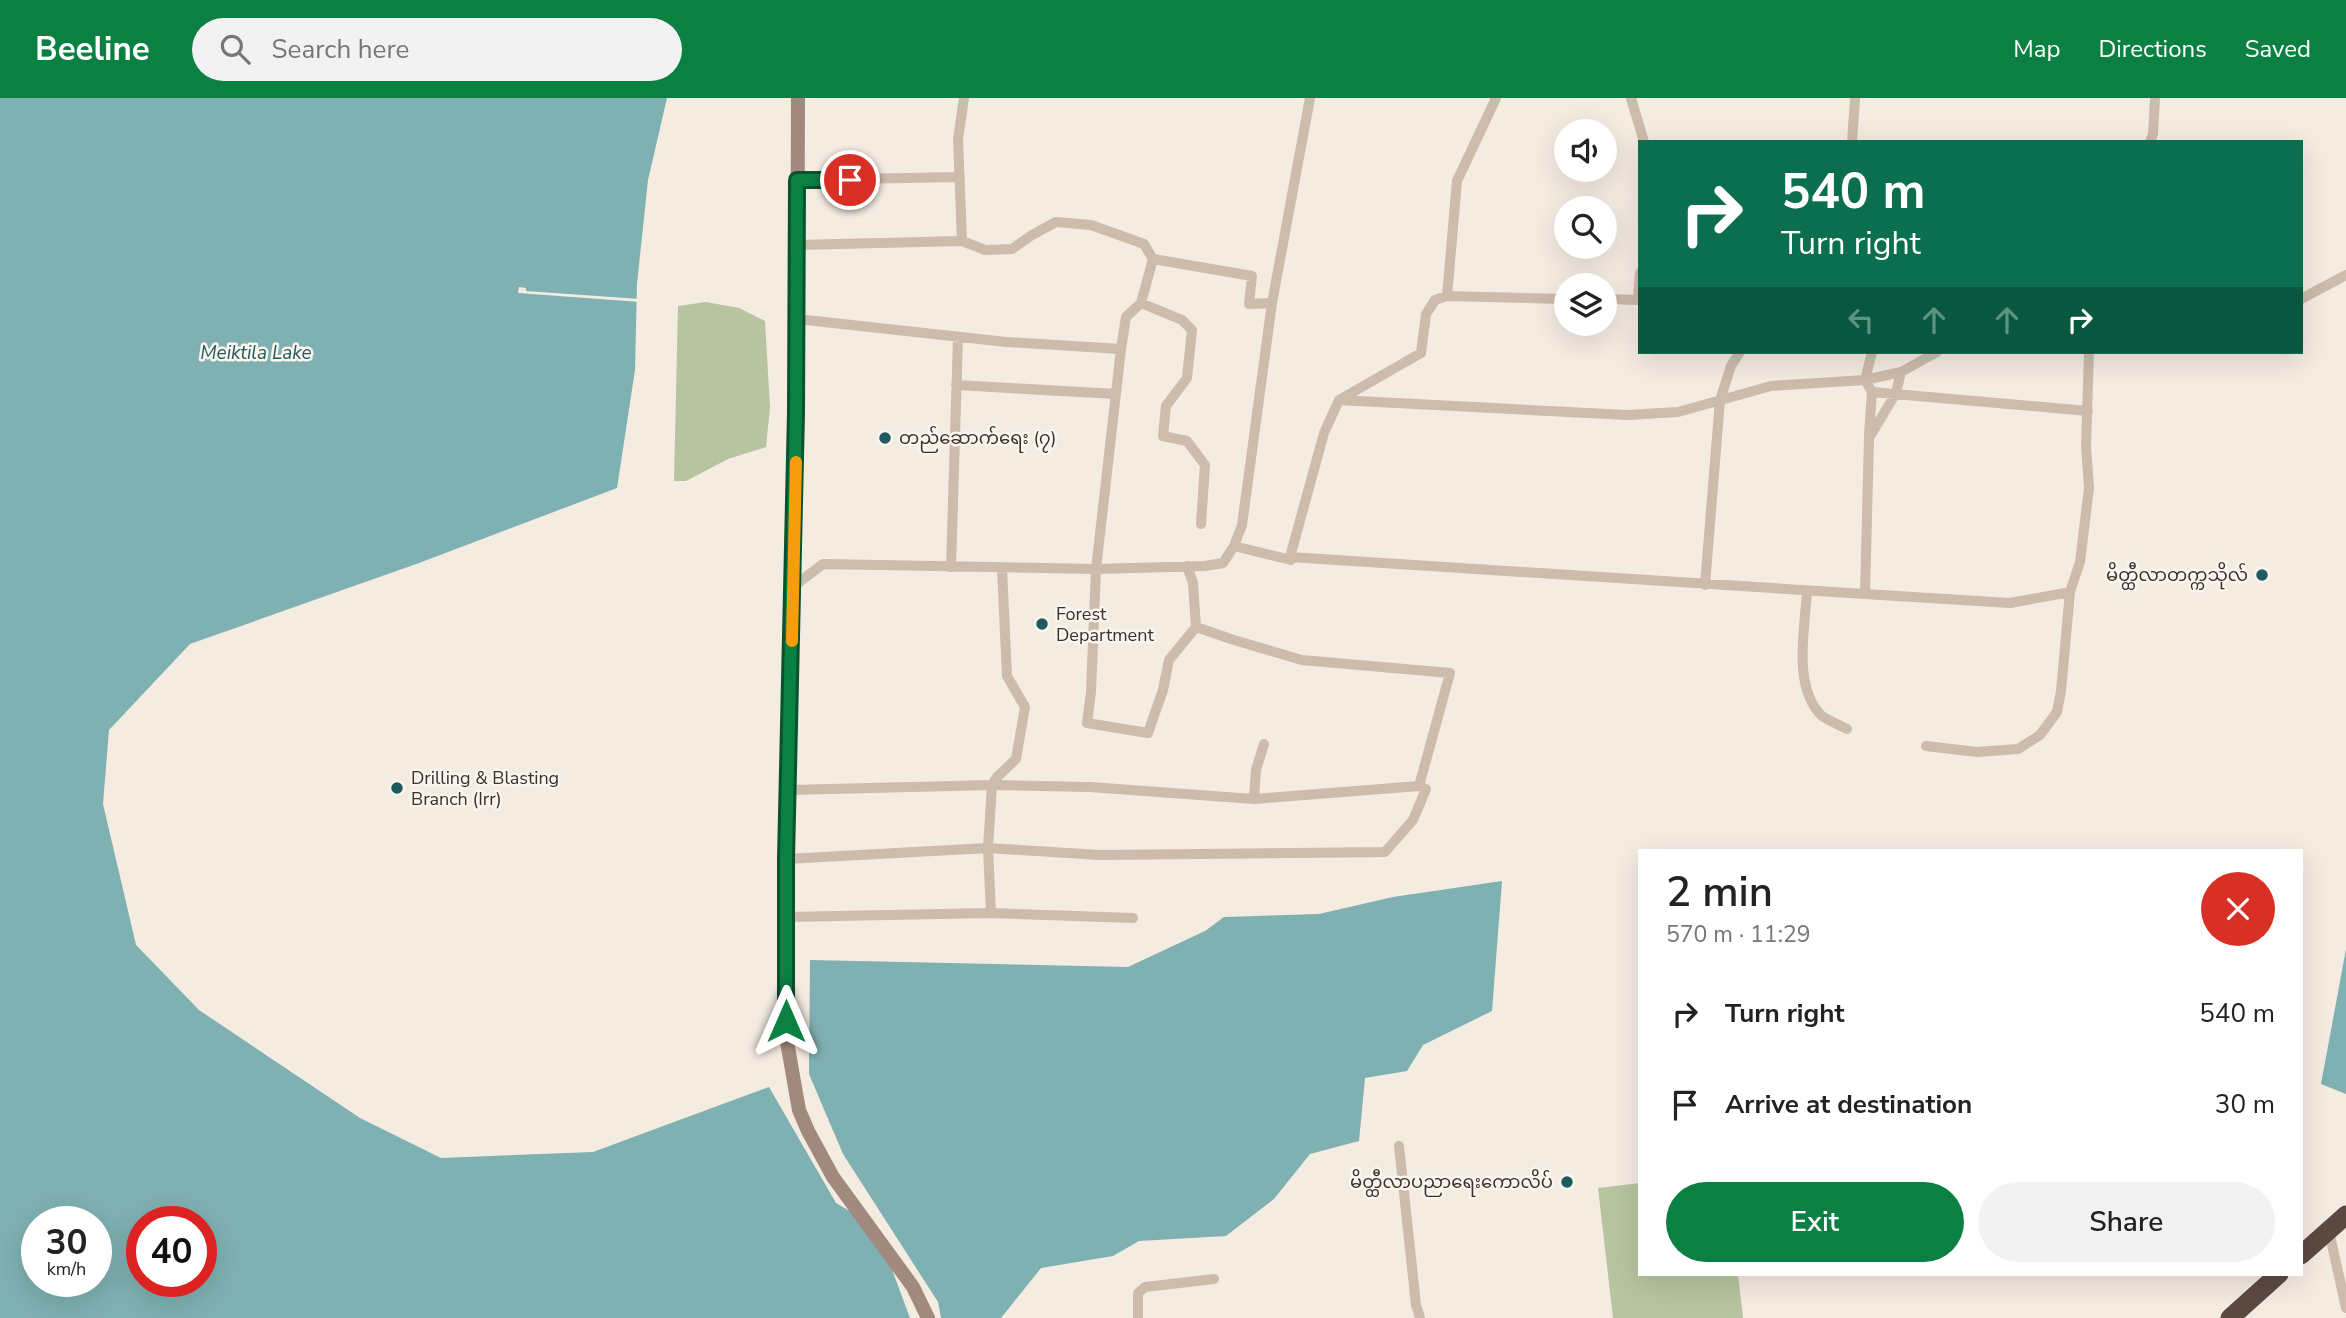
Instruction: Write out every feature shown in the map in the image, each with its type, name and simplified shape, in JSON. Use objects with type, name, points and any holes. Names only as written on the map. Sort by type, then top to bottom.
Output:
[{"type":"highway","points":[[2303,1253],[2346,1215]]},
{"type":"highway","points":[[2230,1318],[2277,1276]]},
{"type":"street","points":[[798,98],[794,586],[786,859],[786,1036],[799,1110],[808,1130],[833,1177],[914,1287],[928,1318]]},
{"type":"street","points":[[962,241],[958,139],[964,98]]},
{"type":"street","points":[[794,586],[823,564],[1096,569],[1223,563],[1234,546],[1242,525],[1272,303],[1310,98]]},
{"type":"street","points":[[1447,296],[1457,181],[1496,98]]},
{"type":"street","points":[[1630,98],[1643,140]]},
{"type":"street","points":[[1852,140],[1855,98]]},
{"type":"street","points":[[2151,140],[2155,98]]},
{"type":"street","points":[[797,180],[960,177]]},
{"type":"street","points":[[796,245],[962,241],[985,250],[1012,249],[1032,234],[1056,222],[1091,225],[1144,244],[1153,258],[1252,276],[1249,304],[1272,303]]},
{"type":"street","points":[[1153,258],[1140,303],[1126,317],[1121,349],[1096,569],[1091,692],[1087,723],[1148,733],[1163,690],[1169,660],[1196,627],[1193,583],[1187,566]]},
{"type":"street","points":[[2303,298],[2346,275]]},
{"type":"street","points":[[1290,557],[1324,433],[1339,400],[1421,353],[1426,314],[1435,300],[1447,296],[1554,299]]},
{"type":"street","points":[[1617,299],[1638,300]]},
{"type":"street","points":[[1140,303],[1182,320],[1192,330],[1187,378],[1166,406],[1163,436],[1187,441],[1205,465],[1201,524]]},
{"type":"street","points":[[797,319],[958,338],[1121,349]]},
{"type":"street","points":[[951,567],[958,338]]},
{"type":"street","points":[[1705,585],[1720,400],[1731,366],[1739,354]]},
{"type":"street","points":[[1865,594],[1872,392],[1865,380],[1872,354]]},
{"type":"street","points":[[1339,400],[1627,415],[1678,412],[1771,386],[1865,380],[1901,372],[1933,354]]},
{"type":"street","points":[[1926,746],[1977,752],[2018,749],[2040,735],[2057,712],[2070,592],[2080,562],[2089,488],[2086,446],[2090,354]]},
{"type":"street","points":[[1869,438],[1896,393],[1901,372]]},
{"type":"street","points":[[956,385],[1116,394]]},
{"type":"street","points":[[1872,392],[2088,411]]},
{"type":"street","points":[[1234,546],[1291,559],[1290,557],[1807,592],[2010,603],[2070,592]]},
{"type":"street","points":[[990,914],[988,848],[992,785],[997,776],[1016,759],[1025,706],[1007,676],[1002,569]]},
{"type":"street","points":[[1807,592],[1802,674],[1822,716],[1847,729]]},
{"type":"street","points":[[1196,627],[1302,660],[1450,673],[1419,786]]},
{"type":"street","points":[[1254,799],[1256,770],[1264,744]]},
{"type":"street","points":[[786,859],[988,848],[1100,855],[1385,852],[1413,820],[1426,789],[1419,786],[1254,799],[1090,787],[992,785],[789,790]]},
{"type":"street","points":[[787,917],[990,914],[1133,918]]},
{"type":"street","points":[[1399,1146],[1416,1306],[1420,1318]]},
{"type":"street","points":[[2329,1231],[2346,1308]]},
{"type":"street","points":[[1138,1318],[1138,1293],[1145,1287],[1214,1279]]},
{"type":"green space","points":[[706,302],[739,308],[765,321],[770,407],[766,447],[728,459],[686,481],[674,481],[678,306]]},
{"type":"green space","points":[[1638,1183],[1638,1276],[1738,1276],[1743,1318],[1613,1318],[1598,1188]]},
{"type":"water","name":"Meiktila Lake","points":[[0,98],[667,98],[648,180],[637,284],[635,370],[617,488],[419,563],[190,644],[109,730],[103,804],[136,945],[199,1010],[360,1118],[441,1158],[593,1152],[769,1087],[836,1203],[858,1216],[890,1264],[910,1318],[0,1318]]},
{"type":"water","points":[[1502,881],[1492,1011],[1423,1045],[1407,1071],[1365,1078],[1359,1141],[1310,1154],[1274,1199],[1226,1236],[1139,1241],[1113,1256],[1041,1268],[1001,1318],[941,1318],[938,1302],[843,1154],[809,1074],[810,960],[1128,967],[1205,931],[1224,917],[1319,914],[1393,897]]},
{"type":"water","points":[[2346,949],[2346,1094],[2321,1084]]},
{"type":"pier","points":[[519,287],[526,288],[526,291],[640,299],[640,302],[518,293]]},
{"type":"slow traffic","points":[[792,641],[796,462]]},
{"type":"place","name":"တည်ဆောက်ရေး (၇)","points":[[885,438]]},
{"type":"place","name":"မိတ္ထီလာတက္ကသိုလ်","points":[[2262,575]]},
{"type":"place","name":"Forest Department","points":[[1042,624]]},
{"type":"place","name":"Drilling & Blasting Branch (Irr)","points":[[397,788]]},
{"type":"place","name":"မိတ္ထီလာပညာရေးကောလိပ်","points":[[1567,1182]]},
{"type":"route","points":[[786,1021],[786,859],[794,586],[797,180],[850,180]]}]
